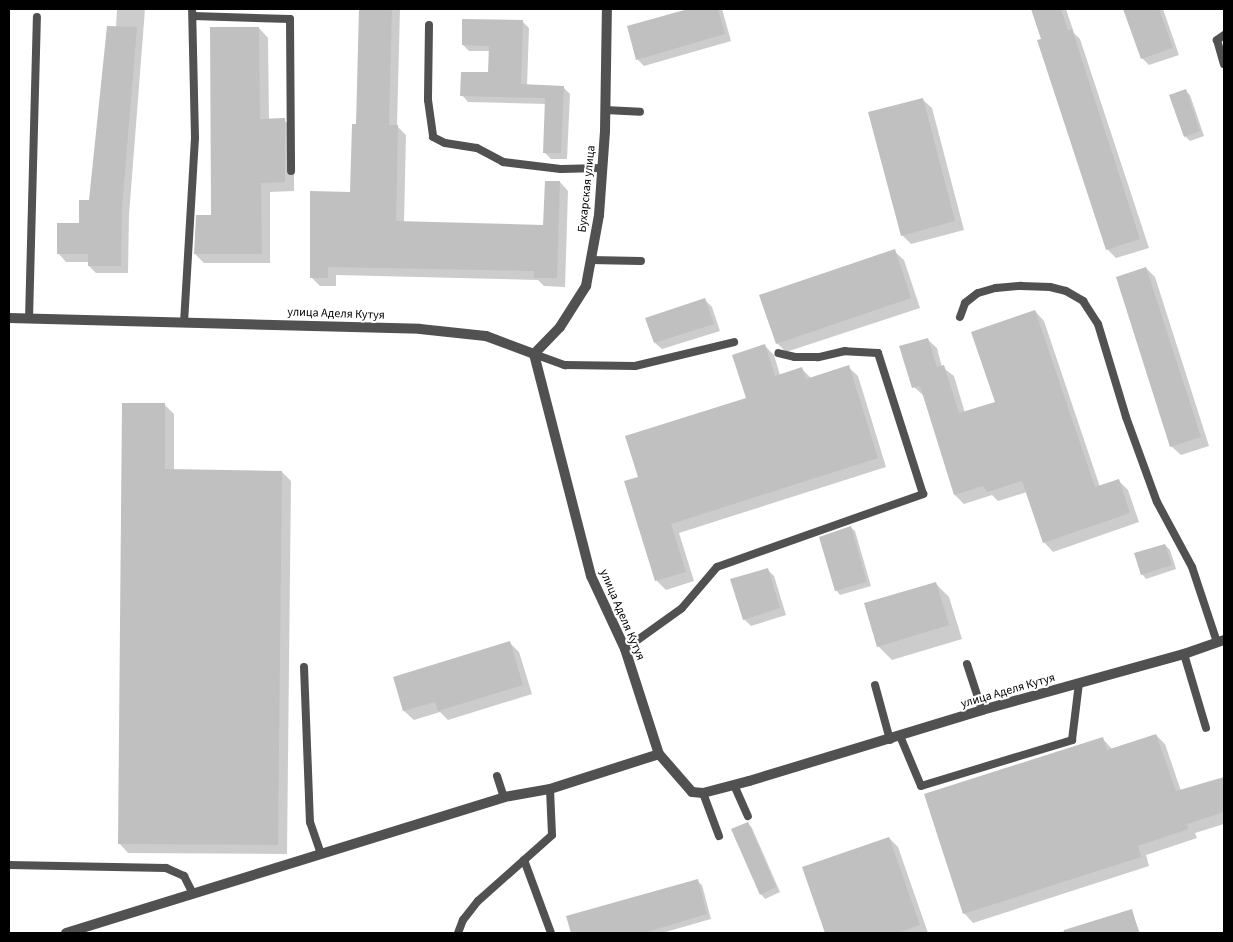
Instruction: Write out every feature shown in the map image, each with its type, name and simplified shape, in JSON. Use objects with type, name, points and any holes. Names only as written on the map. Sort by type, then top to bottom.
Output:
[{"type":"street","name":"Бухарская улица","points":[[534,354],[560,327],[586,286],[598,214],[602,168],[607,9]]},
{"type":"street","name":"улица Аделя Кутуя","points":[[9,318],[420,329],[486,336],[534,354],[591,576],[625,649],[660,754],[692,792],[703,793],[734,785],[895,738],[982,710],[1184,654],[1220,641]]},
{"type":"street","points":[[66,933],[504,797],[550,789],[660,754]]},
{"type":"lane","points":[[184,323],[195,138],[192,12],[290,19],[291,170]]},
{"type":"lane","points":[[29,318],[37,17]]},
{"type":"lane","points":[[429,25],[428,100],[433,137],[445,143],[477,148],[503,162],[560,169],[602,168]]},
{"type":"lane","points":[[1224,35],[1217,40],[1224,64]]},
{"type":"lane","points":[[605,110],[640,112]]},
{"type":"lane","points":[[590,260],[641,261]]},
{"type":"lane","points":[[960,317],[965,303],[978,293],[996,288],[1050,286],[1066,291],[1083,302],[1098,324],[1126,418],[1150,483],[1192,567],[1220,641]]},
{"type":"lane","points":[[534,354],[565,365],[635,366],[734,342]]},
{"type":"lane","points":[[625,649],[682,608],[717,566],[923,494],[878,353],[845,350],[818,357],[802,357],[778,353]]},
{"type":"lane","points":[[1184,654],[1206,728]]},
{"type":"lane","points":[[967,664],[982,710]]},
{"type":"lane","points":[[304,667],[310,822],[321,854]]},
{"type":"lane","points":[[875,685],[895,738],[921,786],[1072,740],[1079,683]]},
{"type":"lane","points":[[497,776],[504,797]]},
{"type":"lane","points":[[734,785],[748,816]]},
{"type":"lane","points":[[458,933],[462,920],[478,902],[552,835],[550,789]]},
{"type":"lane","points":[[703,793],[719,836]]},
{"type":"lane","points":[[524,860],[551,933]]},
{"type":"lane","points":[[9,865],[166,868],[184,876],[193,894]]},
{"type":"building","points":[[359,9],[392,9],[389,125],[398,125],[396,221],[543,225],[545,181],[560,181],[557,278],[534,278],[534,271],[328,267],[328,278],[310,278],[310,191],[350,192],[352,124],[356,124]]},
{"type":"building","points":[[688,9],[718,9],[725,34],[636,60],[627,26]]},
{"type":"building","points":[[1031,9],[1061,9],[1068,30],[1072,29],[1140,239],[1106,250],[1037,40],[1041,39]]},
{"type":"building","points":[[1123,9],[1159,9],[1173,48],[1141,59]]},
{"type":"building","points":[[462,19],[523,20],[521,84],[564,86],[561,153],[543,153],[545,98],[460,96],[461,72],[488,72],[489,46],[462,45]]},
{"type":"building","points":[[107,26],[137,27],[122,207],[121,266],[88,266],[88,254],[57,254],[57,223],[79,223],[79,200],[89,200]]},
{"type":"building","points":[[210,27],[259,27],[260,119],[285,118],[285,182],[261,183],[262,254],[194,254],[196,215],[211,215]]},
{"type":"building","points":[[1186,89],[1200,131],[1184,137],[1169,95]]},
{"type":"building","points":[[923,98],[955,221],[901,236],[868,112]]},
{"type":"building","points":[[895,249],[911,298],[776,344],[759,295]]},
{"type":"building","points":[[1146,267],[1201,437],[1170,447],[1116,277]]},
{"type":"building","points":[[705,298],[714,324],[654,343],[645,318]]},
{"type":"building","points":[[1035,310],[1095,487],[1119,479],[1130,513],[1043,543],[1022,481],[987,492],[983,486],[954,495],[920,386],[912,388],[899,346],[928,338],[937,367],[944,365],[959,413],[995,402],[971,332]]},
{"type":"building","points":[[765,344],[775,376],[802,367],[806,379],[849,365],[878,458],[671,524],[686,572],[655,581],[624,481],[638,477],[625,436],[746,398],[732,355]]},
{"type":"building","points":[[122,403],[165,403],[165,469],[282,471],[278,845],[118,844]]},
{"type":"building","points":[[851,526],[867,582],[835,591],[819,537]]},
{"type":"building","points":[[1165,544],[1172,565],[1141,575],[1134,553]]},
{"type":"building","points":[[768,568],[780,608],[743,620],[730,579]]},
{"type":"building","points":[[936,582],[949,625],[877,647],[864,603]]},
{"type":"building","points":[[510,641],[523,685],[438,711],[435,702],[403,711],[393,677]]},
{"type":"building","points":[[1156,734],[1176,791],[1224,777],[1224,812],[1187,824],[1188,829],[1138,846],[1141,857],[963,914],[924,794],[1103,737],[1107,750]]},
{"type":"building","points":[[748,822],[776,887],[760,895],[731,829]]},
{"type":"building","points":[[889,837],[920,925],[897,933],[825,933],[802,867]]},
{"type":"building","points":[[698,879],[707,914],[644,933],[571,933],[566,916]]},
{"type":"building","points":[[1132,909],[1139,933],[1064,933],[1064,930]]}]
